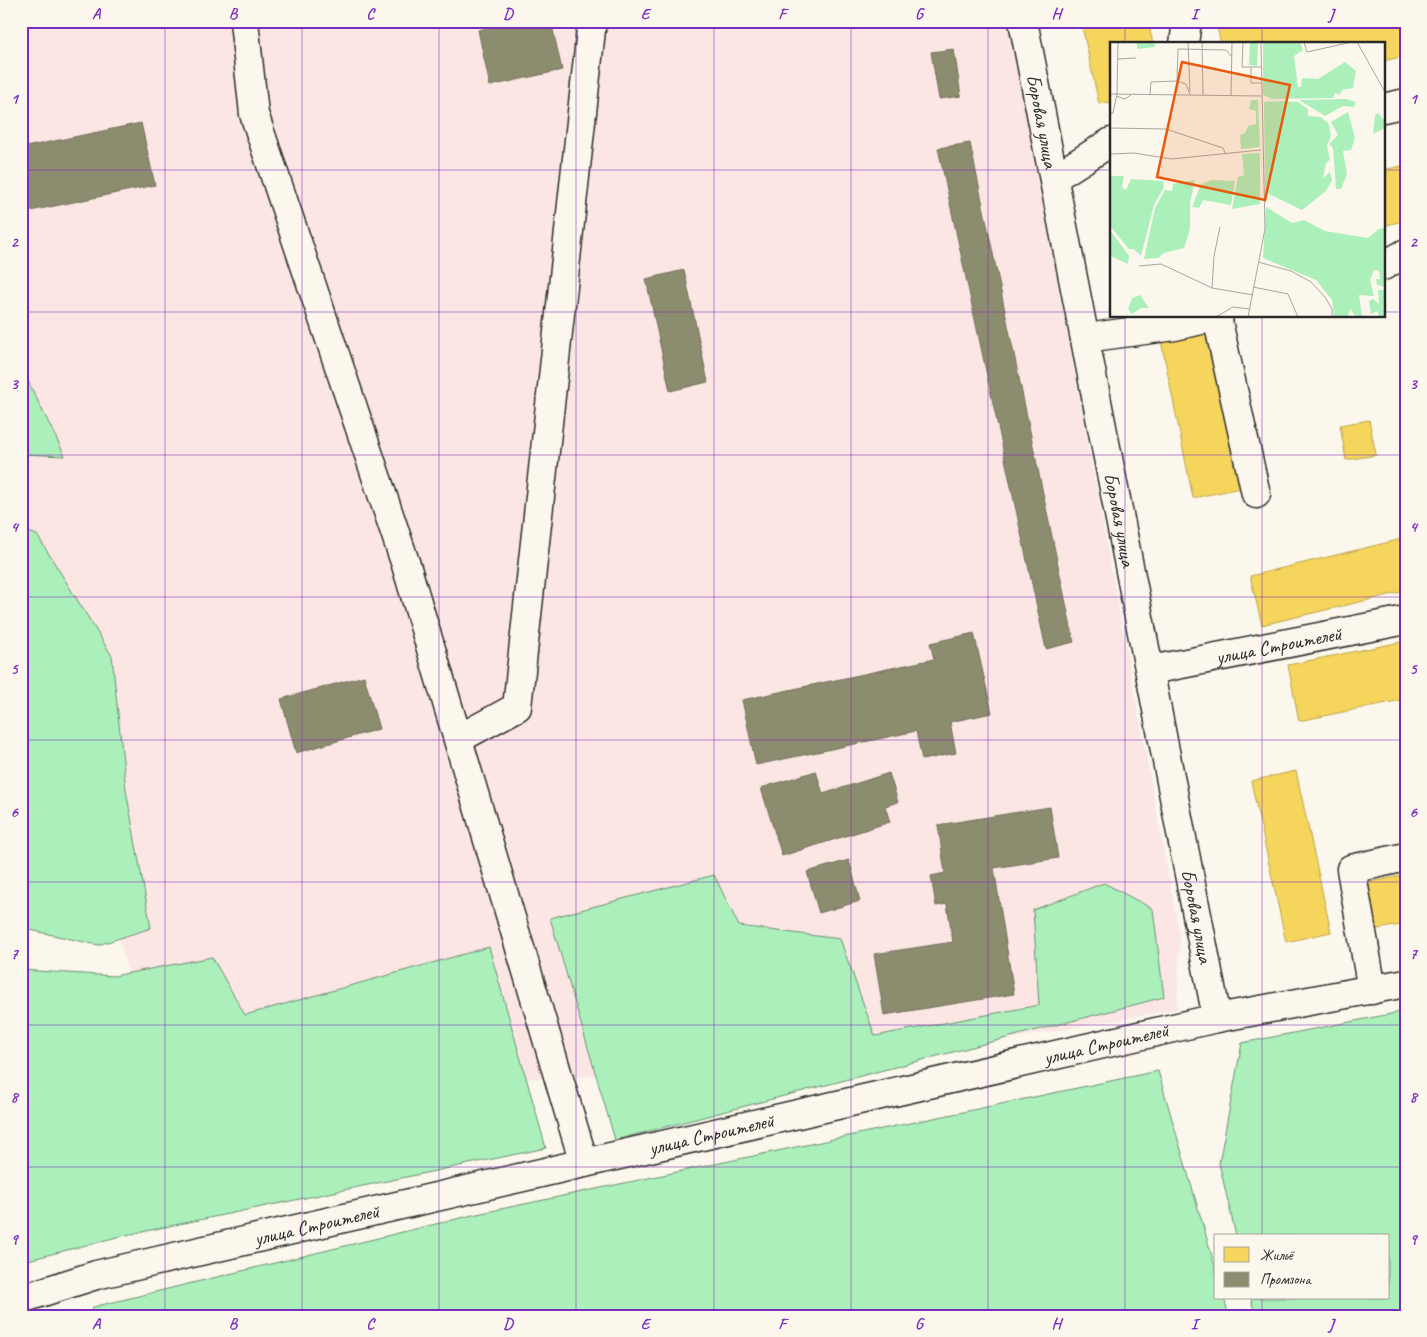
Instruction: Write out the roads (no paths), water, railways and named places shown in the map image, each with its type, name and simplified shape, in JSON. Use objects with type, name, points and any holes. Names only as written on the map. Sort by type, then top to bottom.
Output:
[{"type":"street","points":[[244,21],[254,114],[406,565],[584,1163]]},
{"type":"street","points":[[458,740],[517,707],[592,21]]},
{"type":"street","name":"Боровая улица","points":[[1023,21],[1217,1018]]},
{"type":"street","points":[[1184,42],[1187,21]]},
{"type":"street","points":[[1384,108],[1406,103]]},
{"type":"street","points":[[1054,178],[1110,143]]},
{"type":"street","points":[[1054,178],[1110,166]]},
{"type":"street","points":[[1384,265],[1406,253]]},
{"type":"street","points":[[1085,338],[1175,326],[1209,318]]},
{"type":"street","points":[[1218,318],[1256,494]]},
{"type":"street","name":"улица Строителей","points":[[1150,670],[1406,620]]},
{"type":"street","points":[[1372,990],[1351,869],[1406,857]]},
{"type":"street","name":"улица Строителей","points":[[21,1299],[96,1275],[1217,1018],[1406,983]]}]
